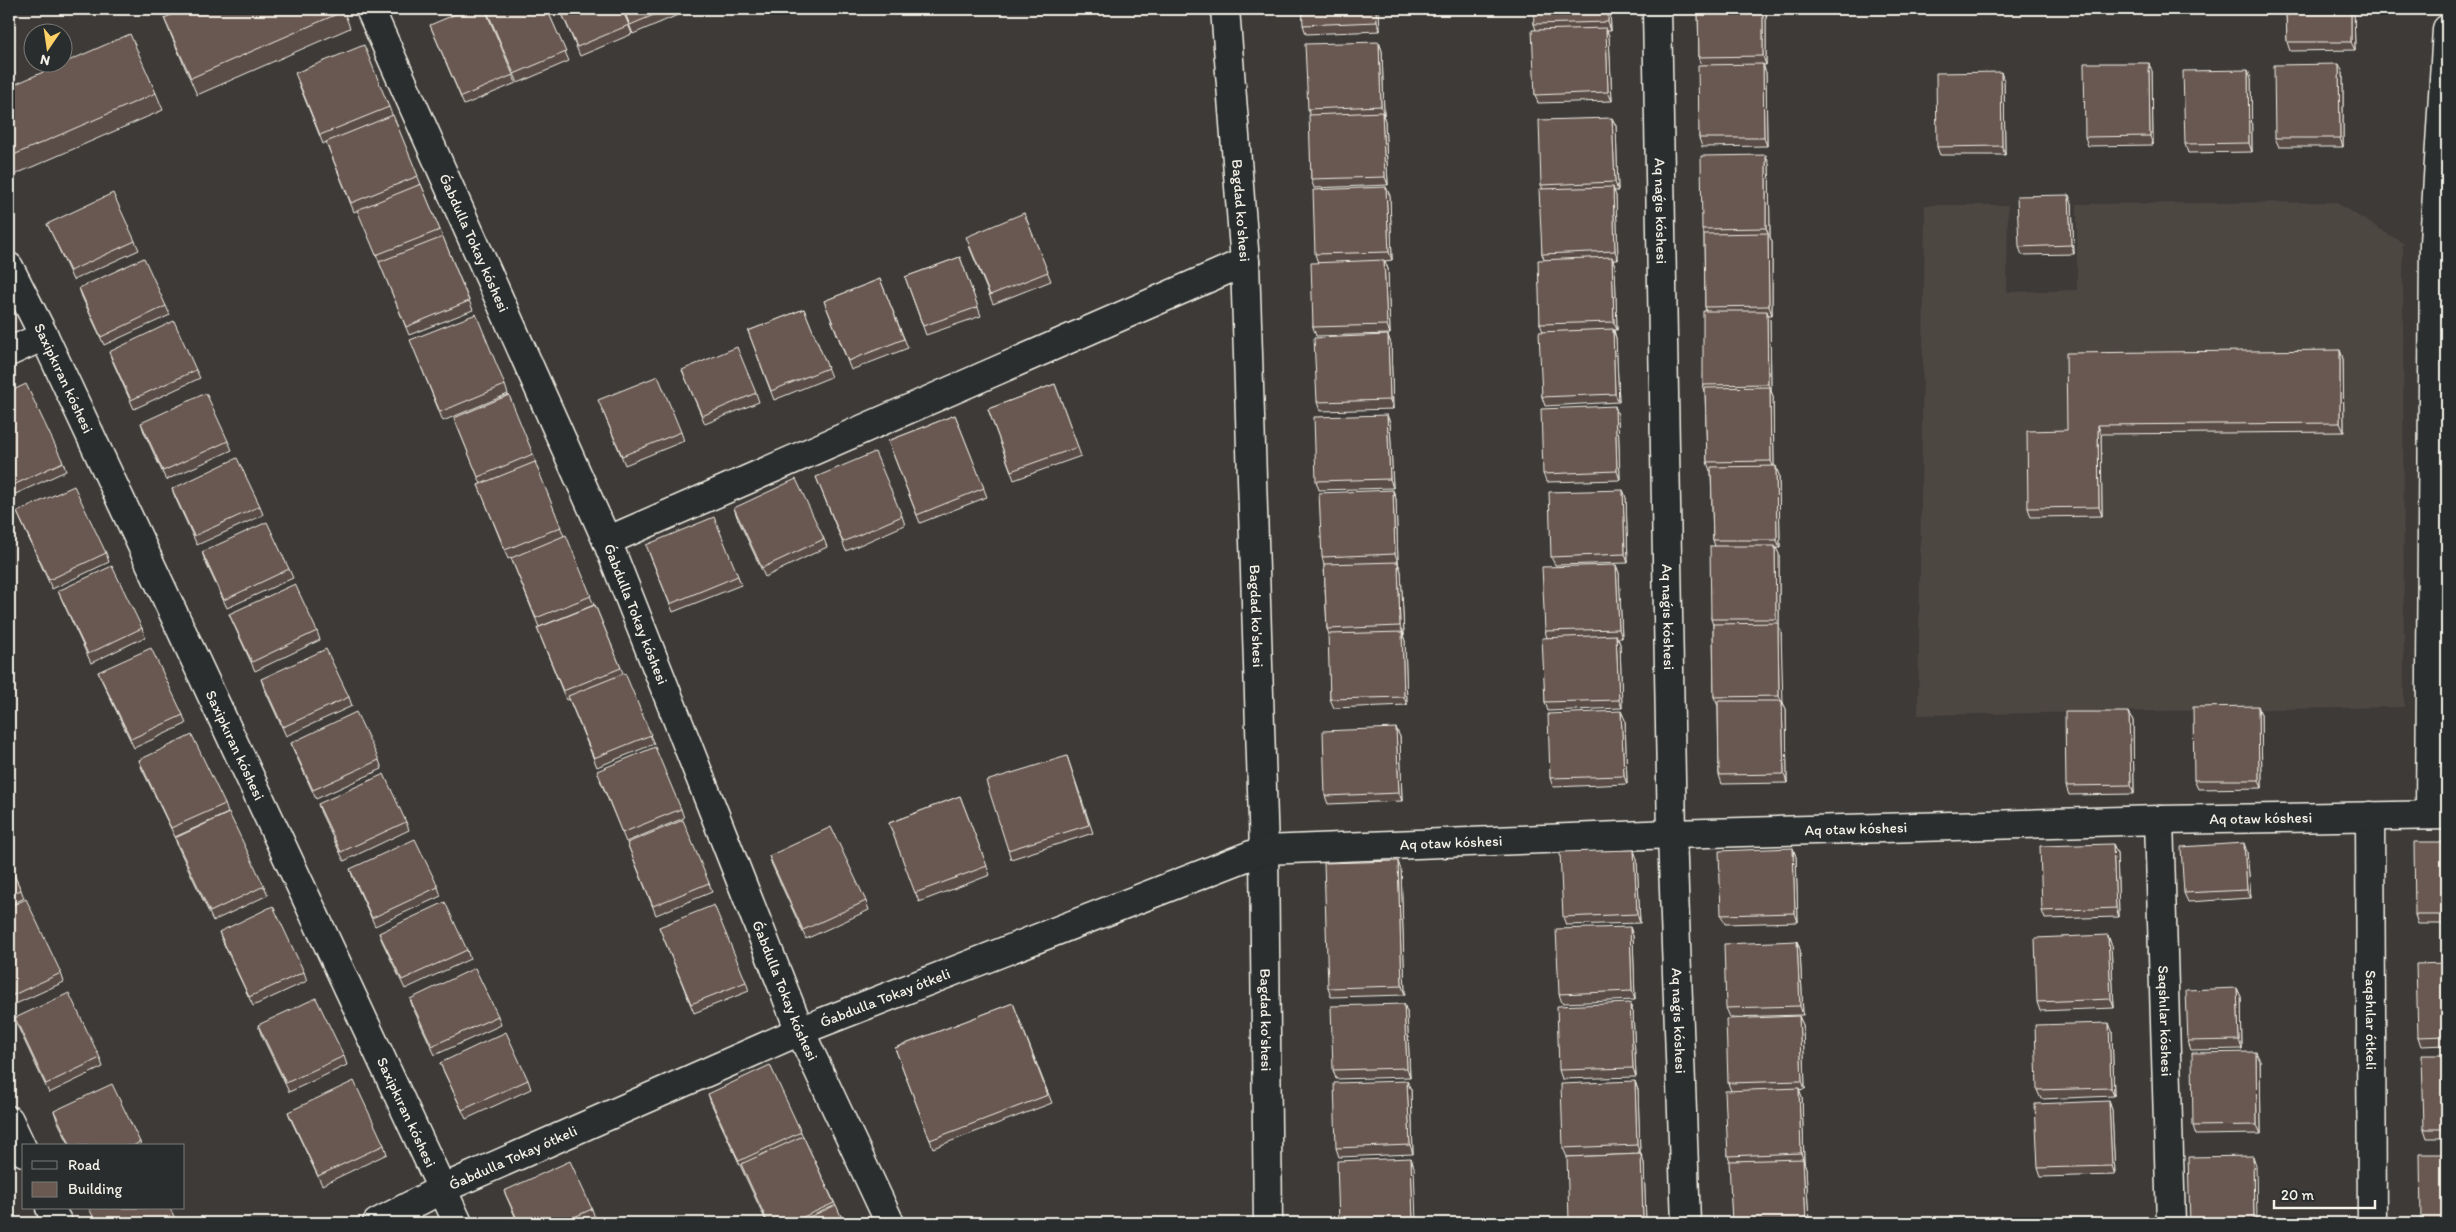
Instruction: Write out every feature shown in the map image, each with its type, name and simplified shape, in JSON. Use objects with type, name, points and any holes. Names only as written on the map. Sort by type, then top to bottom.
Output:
[{"type":"street","name":"Ǵabdulla Tokay kóshesi","points":[[370,9],[607,541],[800,1031],[890,1223]]},
{"type":"street","name":"Bagdad ko'shesi","points":[[1225,9],[1245,262],[1264,850],[1268,1223]]},
{"type":"street","name":"Aq naǵıs kóshesi","points":[[1657,9],[1672,834],[1686,1223]]},
{"type":"street","points":[[2439,815],[2441,243],[2447,30]]},
{"type":"street","points":[[607,541],[1245,262]]},
{"type":"street","name":"Saxipkıran kóshesi","points":[[9,267],[44,336],[458,1223]]},
{"type":"street","points":[[9,352],[44,336]]},
{"type":"street","name":"Aq otaw kóshesi","points":[[1264,850],[1672,834],[2158,820],[2439,815]]},
{"type":"street","name":"Saqshılar ótkeli","points":[[2370,816],[2372,1223]]},
{"type":"street","name":"Saqshılar kóshesi","points":[[2158,820],[2171,1223]]},
{"type":"street","name":"Ǵabdulla Tokay ótkeli","points":[[376,1223],[442,1189],[800,1031],[1264,850]]},
{"type":"street","points":[[9,1120],[22,1148]]},
{"type":"street","points":[[51,1210],[58,1223]]},
{"type":"shaded area","points":[[2335,202],[2403,243],[2404,707],[1918,715],[1925,205],[2008,205],[2007,292],[2077,290],[2077,204]]},
{"type":"building","points":[[186,9],[343,9],[344,11],[191,78],[164,18]]},
{"type":"building","points":[[468,9],[485,9],[513,75],[461,97],[430,25]]},
{"type":"building","points":[[486,9],[547,9],[566,52],[514,74]]},
{"type":"building","points":[[560,9],[622,9],[629,25],[577,47]]},
{"type":"building","points":[[623,9],[668,9],[630,25]]},
{"type":"building","points":[[1302,9],[1376,9],[1377,22],[1303,25]]},
{"type":"building","points":[[1534,9],[1608,9],[1608,22],[1534,24]]},
{"type":"building","points":[[1698,9],[1763,9],[1763,56],[1699,57]]},
{"type":"building","points":[[2286,9],[2351,9],[2351,42],[2287,42]]},
{"type":"building","points":[[1606,28],[1608,92],[1535,95],[1532,30]]},
{"type":"building","points":[[130,34],[156,93],[9,157],[9,87],[43,72],[72,72],[72,59]]},
{"type":"building","points":[[1379,42],[1381,106],[1308,109],[1305,44]]},
{"type":"building","points":[[364,45],[389,107],[320,135],[295,73]]},
{"type":"building","points":[[2084,63],[2149,63],[2150,136],[2085,137]]},
{"type":"building","points":[[1763,64],[1764,138],[1699,138],[1698,65]]},
{"type":"building","points":[[2339,64],[2340,138],[2275,138],[2274,65]]},
{"type":"building","points":[[2248,70],[2249,143],[2185,144],[2183,71]]},
{"type":"building","points":[[2001,72],[2002,146],[1937,147],[1936,73]]},
{"type":"building","points":[[1382,112],[1385,177],[1311,179],[1309,115]]},
{"type":"building","points":[[393,115],[418,176],[351,203],[326,142]]},
{"type":"building","points":[[1612,118],[1615,182],[1541,185],[1539,120]]},
{"type":"building","points":[[1766,155],[1766,228],[1702,229],[1701,156]]},
{"type":"building","points":[[421,184],[440,230],[376,255],[357,210]]},
{"type":"building","points":[[1386,187],[1389,252],[1315,254],[1313,190]]},
{"type":"building","points":[[1613,187],[1615,251],[1542,254],[1539,189]]},
{"type":"building","points":[[113,193],[135,241],[70,271],[47,224]]},
{"type":"building","points":[[2069,195],[2071,245],[2019,247],[2017,196]]},
{"type":"building","points":[[1024,213],[1048,272],[990,295],[966,237]]},
{"type":"building","points":[[1768,233],[1769,306],[1705,307],[1704,234]]},
{"type":"building","points":[[443,237],[469,301],[406,327],[379,262]]},
{"type":"building","points":[[960,257],[978,307],[923,326],[905,277]]},
{"type":"building","points":[[1612,257],[1614,322],[1540,324],[1538,260]]},
{"type":"building","points":[[144,258],[166,306],[101,337],[79,288]]},
{"type":"building","points":[[1384,260],[1387,325],[1313,327],[1311,263]]},
{"type":"building","points":[[880,279],[904,339],[848,361],[824,301]]},
{"type":"building","points":[[804,309],[828,368],[771,391],[748,331]]},
{"type":"building","points":[[1703,311],[1767,311],[1768,384],[1703,385]]},
{"type":"building","points":[[476,314],[505,385],[440,412],[410,340]]},
{"type":"building","points":[[174,321],[196,370],[131,400],[109,352]]},
{"type":"building","points":[[1613,329],[1615,394],[1542,397],[1539,332]]},
{"type":"building","points":[[1388,335],[1390,400],[1317,402],[1314,338]]},
{"type":"building","points":[[737,347],[756,393],[702,416],[682,370]]},
{"type":"building","points":[[2340,350],[2340,423],[2098,425],[2099,507],[2028,508],[2027,431],[2067,430],[2066,353]]},
{"type":"building","points":[[658,376],[681,432],[622,456],[598,400]]},
{"type":"building","points":[[26,384],[63,462],[9,487],[9,392]]},
{"type":"building","points":[[1055,384],[1078,447],[1011,471],[988,409]]},
{"type":"building","points":[[1770,387],[1771,461],[1707,462],[1705,388]]},
{"type":"building","points":[[206,393],[228,441],[163,471],[141,423]]},
{"type":"building","points":[[509,395],[533,454],[478,477],[454,418]]},
{"type":"building","points":[[1615,406],[1617,471],[1543,474],[1541,409]]},
{"type":"building","points":[[955,415],[984,488],[917,515],[888,441]]},
{"type":"building","points":[[1387,415],[1390,479],[1316,481],[1314,417]]},
{"type":"building","points":[[875,452],[902,516],[843,542],[816,477]]},
{"type":"building","points":[[237,458],[260,506],[194,536],[172,489]]},
{"type":"building","points":[[535,462],[561,527],[505,550],[478,485]]},
{"type":"building","points":[[1776,466],[1777,540],[1713,540],[1711,467]]},
{"type":"building","points":[[796,479],[824,539],[762,568],[734,508]]},
{"type":"building","points":[[74,486],[106,553],[49,580],[17,512]]},
{"type":"building","points":[[1393,490],[1395,554],[1322,557],[1319,493]]},
{"type":"building","points":[[1623,490],[1625,554],[1551,557],[1549,492]]},
{"type":"building","points":[[714,517],[738,576],[670,604],[646,545]]},
{"type":"building","points":[[267,522],[289,569],[224,600],[202,552]]},
{"type":"building","points":[[566,535],[591,596],[536,618],[511,558]]},
{"type":"building","points":[[1710,546],[1775,546],[1776,619],[1711,619]]},
{"type":"building","points":[[1398,562],[1400,626],[1327,629],[1324,564]]},
{"type":"building","points":[[1616,565],[1619,629],[1545,631],[1542,567]]},
{"type":"building","points":[[112,566],[142,628],[88,654],[58,591]]},
{"type":"building","points":[[295,584],[317,631],[252,662],[229,614]]},
{"type":"building","points":[[595,605],[621,668],[563,691],[537,628]]},
{"type":"building","points":[[1778,623],[1779,696],[1714,697],[1713,624]]},
{"type":"building","points":[[1402,632],[1404,697],[1330,699],[1328,634]]},
{"type":"building","points":[[1616,635],[1619,700],[1545,702],[1542,638]]},
{"type":"building","points":[[151,648],[183,715],[131,739],[98,672]]},
{"type":"building","points":[[326,649],[349,697],[283,727],[261,679]]},
{"type":"building","points":[[625,673],[651,735],[594,758],[568,696]]},
{"type":"building","points":[[1718,701],[1782,701],[1784,774],[1719,775]]},
{"type":"building","points":[[2258,706],[2259,780],[2194,780],[2193,707]]},
{"type":"building","points":[[1621,711],[1624,776],[1550,778],[1548,714]]},
{"type":"building","points":[[356,712],[379,760],[313,790],[291,743]]},
{"type":"building","points":[[2065,712],[2129,712],[2131,785],[2066,786]]},
{"type":"building","points":[[1396,728],[1399,793],[1325,796],[1323,731]]},
{"type":"building","points":[[192,735],[225,804],[171,828],[139,760]]},
{"type":"building","points":[[655,747],[681,809],[622,833],[597,771]]},
{"type":"building","points":[[1067,756],[1089,825],[1008,850],[986,781]]},
{"type":"building","points":[[384,774],[406,822],[341,852],[318,804]]},
{"type":"building","points":[[960,796],[987,866],[915,893],[889,823]]},
{"type":"building","points":[[229,813],[264,886],[210,912],[175,838]]},
{"type":"building","points":[[683,820],[709,883],[653,906],[627,843]]},
{"type":"building","points":[[831,827],[866,901],[803,930],[769,856]]},
{"type":"building","points":[[415,839],[438,887],[372,918],[350,869]]},
{"type":"building","points":[[2414,842],[2447,842],[2447,915],[2415,915]]},
{"type":"building","points":[[2244,843],[2247,890],[2184,893],[2181,847]]},
{"type":"building","points":[[2113,844],[2116,908],[2042,911],[2040,846]]},
{"type":"building","points":[[1793,848],[1795,913],[1721,915],[1719,851]]},
{"type":"building","points":[[1634,850],[1637,914],[1563,917],[1560,852]]},
{"type":"building","points":[[1398,861],[1402,986],[1328,988],[1324,863]]},
{"type":"building","points":[[9,864],[21,890],[9,895]]},
{"type":"building","points":[[26,899],[61,973],[9,997],[9,907]]},
{"type":"building","points":[[445,902],[467,950],[402,980],[379,933]]},
{"type":"building","points":[[714,905],[746,982],[691,1004],[659,927]]},
{"type":"building","points":[[273,906],[304,972],[249,997],[219,932]]},
{"type":"building","points":[[1630,927],[1632,991],[1559,994],[1556,929]]},
{"type":"building","points":[[2108,935],[2111,999],[2037,1002],[2035,938]]},
{"type":"building","points":[[1797,941],[1800,1006],[1726,1008],[1724,944]]},
{"type":"building","points":[[2447,963],[2447,1036],[2418,1037],[2416,964]]},
{"type":"building","points":[[475,968],[498,1016],[432,1046],[410,999]]},
{"type":"building","points":[[2237,988],[2239,1040],[2188,1041],[2186,990]]},
{"type":"building","points":[[69,993],[100,1058],[46,1084],[15,1018]]},
{"type":"building","points":[[316,998],[344,1056],[286,1083],[258,1025]]},
{"type":"building","points":[[1013,1003],[1048,1095],[930,1140],[895,1048]]},
{"type":"building","points":[[1630,1003],[1633,1068],[1559,1070],[1557,1006]]},
{"type":"building","points":[[1404,1004],[1407,1068],[1333,1070],[1331,1006]]},
{"type":"building","points":[[1799,1016],[1802,1081],[1728,1083],[1726,1019]]},
{"type":"building","points":[[2109,1023],[2111,1088],[2037,1090],[2035,1025]]},
{"type":"building","points":[[506,1032],[528,1080],[462,1110],[440,1063]]},
{"type":"building","points":[[2256,1052],[2257,1125],[2193,1126],[2192,1053]]},
{"type":"building","points":[[2422,1055],[2447,1055],[2447,1129],[2424,1129]]},
{"type":"building","points":[[770,1065],[801,1132],[739,1161],[708,1094]]},
{"type":"building","points":[[354,1081],[384,1145],[318,1176],[288,1112]]},
{"type":"building","points":[[1407,1081],[1410,1145],[1336,1148],[1334,1083]]},
{"type":"building","points":[[1635,1081],[1637,1145],[1563,1148],[1561,1084]]},
{"type":"building","points":[[112,1084],[140,1142],[136,1144],[70,1144],[54,1111]]},
{"type":"building","points":[[1799,1088],[1801,1153],[1728,1156],[1725,1091]]},
{"type":"building","points":[[2109,1101],[2112,1166],[2038,1168],[2035,1104]]},
{"type":"building","points":[[803,1136],[834,1203],[790,1223],[768,1223],[741,1164]]},
{"type":"building","points":[[1641,1154],[1643,1219],[1569,1221],[1567,1157]]},
{"type":"building","points":[[2420,1154],[2447,1154],[2447,1223],[2421,1223]]},
{"type":"building","points":[[2253,1156],[2254,1223],[2190,1223],[2188,1157]]},
{"type":"building","points":[[1411,1158],[1413,1223],[1339,1223],[1337,1161]]},
{"type":"building","points":[[1803,1159],[1806,1223],[1732,1223],[1729,1161]]},
{"type":"building","points":[[570,1161],[592,1209],[561,1223],[519,1223],[504,1191]]},
{"type":"building","points":[[836,1205],[844,1223],[796,1223]]},
{"type":"building","points":[[90,1210],[171,1210],[177,1223],[96,1223]]},
{"type":"building","points":[[1021,1219],[1023,1223],[1010,1223]]}]
